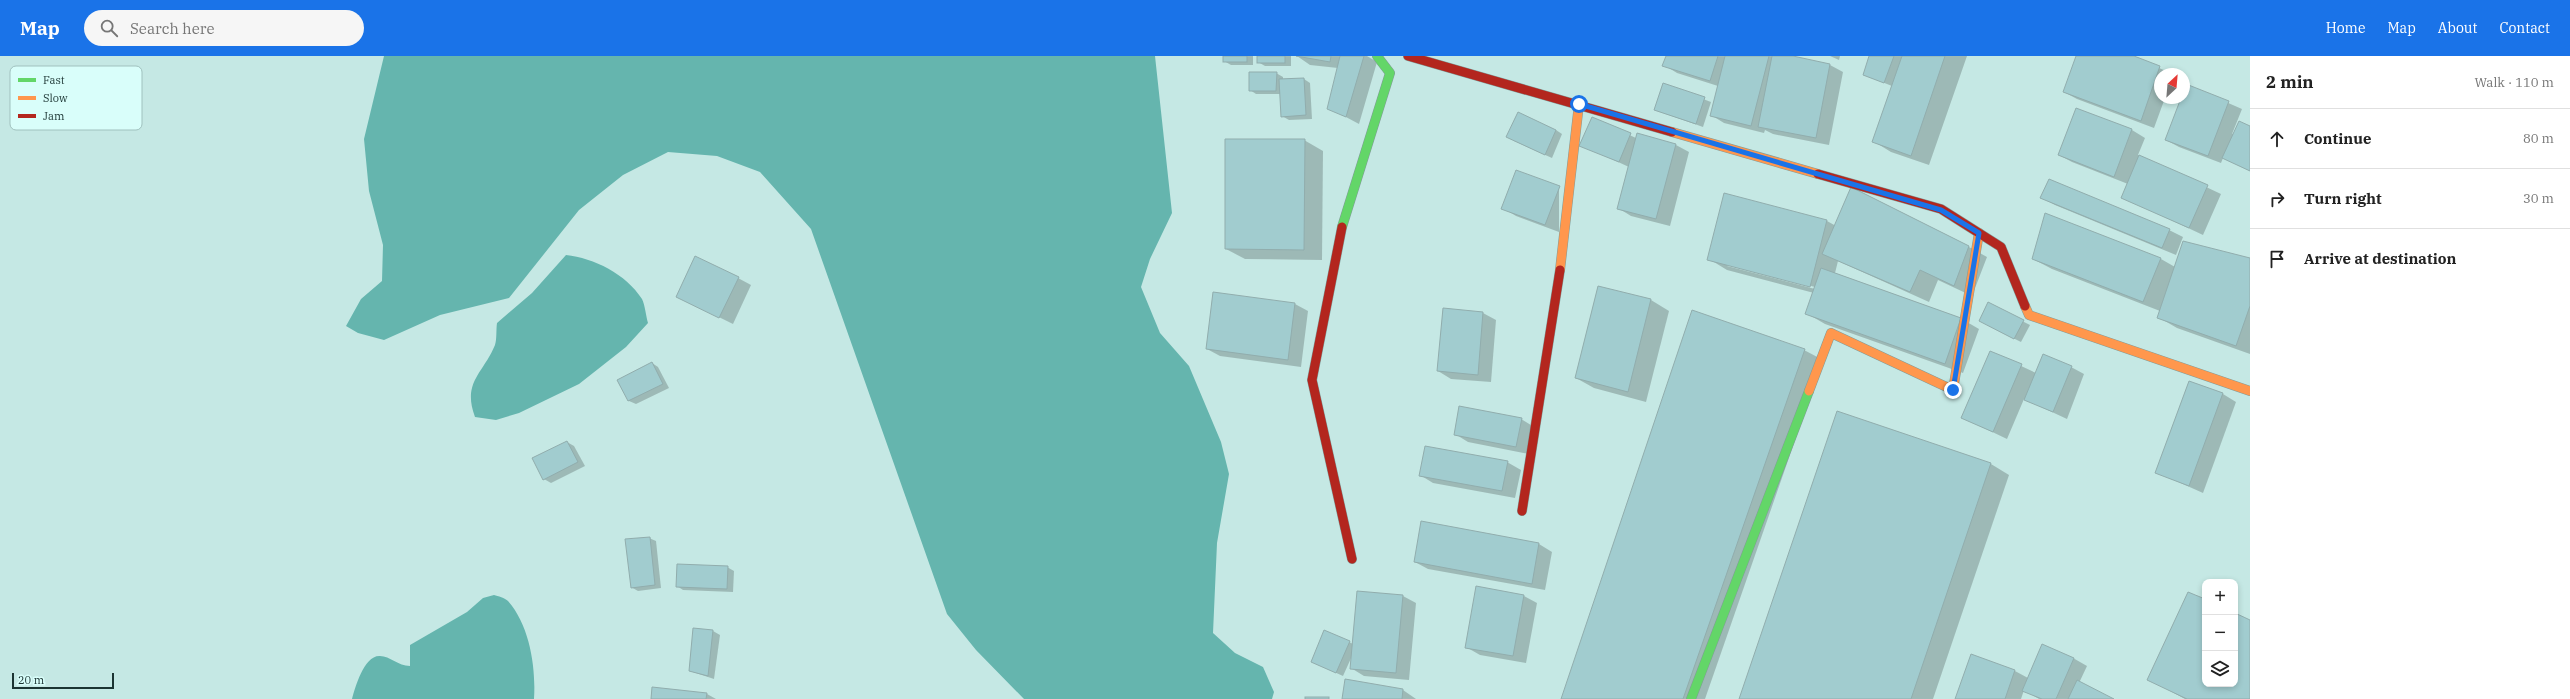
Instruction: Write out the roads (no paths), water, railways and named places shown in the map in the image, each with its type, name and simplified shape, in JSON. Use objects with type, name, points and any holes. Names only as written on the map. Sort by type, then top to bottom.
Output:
[{"type":"street","points":[[1352,558],[1312,380],[1343,223],[1390,73],[1377,56]]},
{"type":"street","points":[[1408,56],[1579,104],[1941,210],[2001,248],[2029,315],[2250,391]]},
{"type":"street","points":[[1522,511],[1560,272],[1579,104]]},
{"type":"street","points":[[1691,699],[1831,333],[1953,390],[1979,233]]},
{"type":"water","points":[[384,56],[1155,56],[1172,213],[1150,259],[1141,287],[1160,333],[1189,366],[1221,442],[1229,474],[1217,543],[1213,633],[1235,653],[1263,667],[1274,692],[1272,699],[1024,699],[976,650],[947,614],[811,229],[760,172],[717,156],[668,152],[623,175],[579,210],[509,298],[440,315],[384,340],[358,333],[346,326],[361,299],[382,281],[383,245],[369,191],[364,139]]},
{"type":"water","points":[[566,255],[598,264],[618,275],[627,282],[642,299],[648,323],[626,347],[579,384],[519,413],[496,420],[475,417],[471,395],[472,386],[495,345],[497,323],[532,293]]},
{"type":"water","points":[[494,595],[508,601],[522,622],[530,648],[534,674],[534,699],[352,699],[361,673],[369,661],[374,657],[384,656],[406,666],[410,666],[410,645],[467,612],[483,598]]}]
